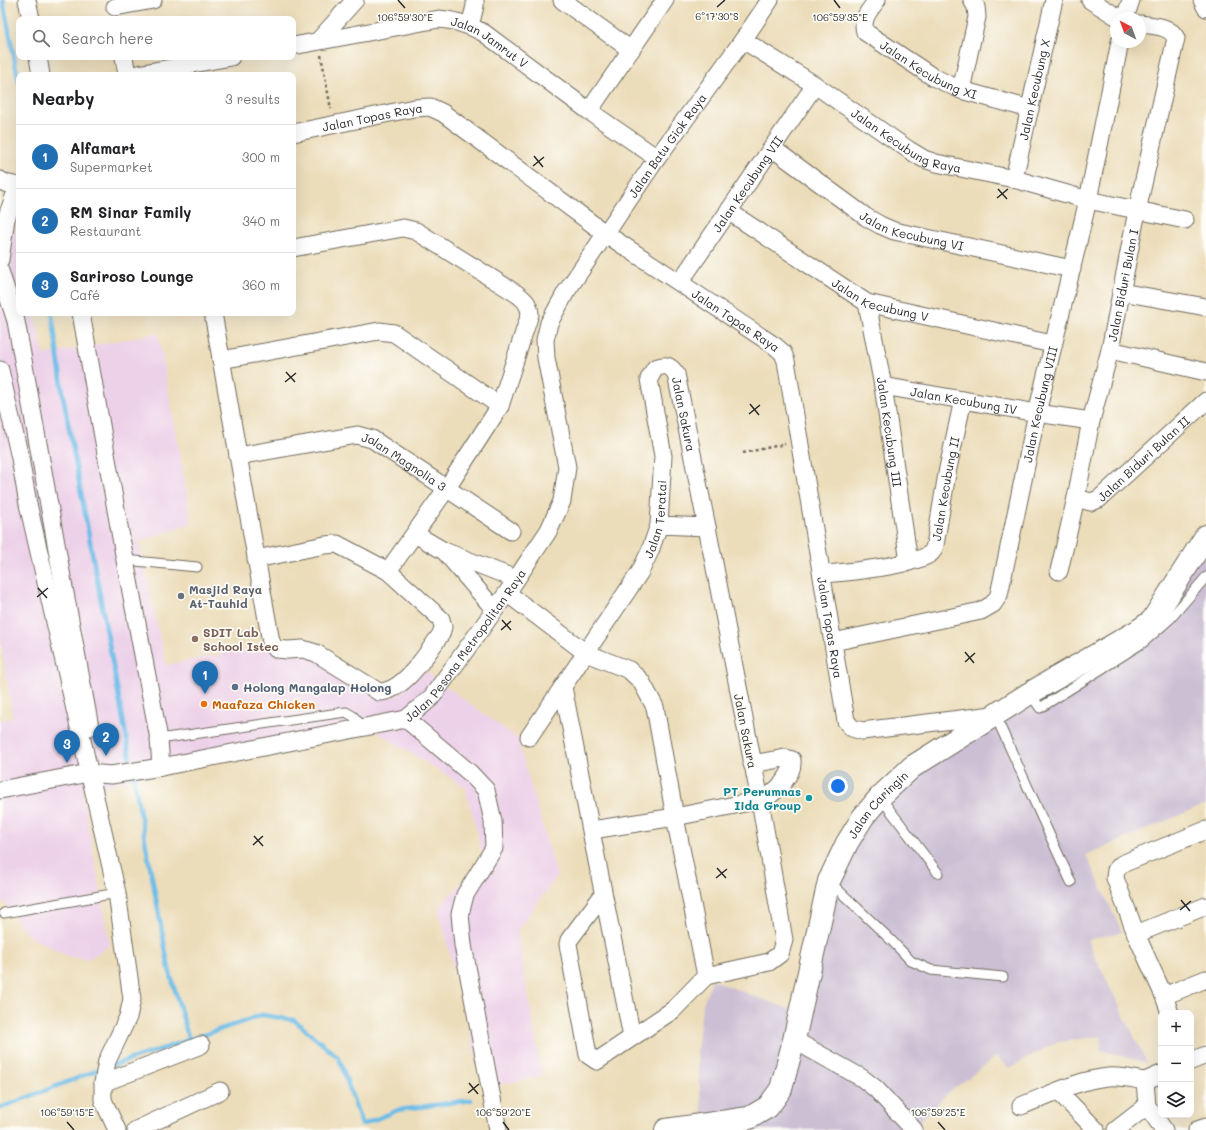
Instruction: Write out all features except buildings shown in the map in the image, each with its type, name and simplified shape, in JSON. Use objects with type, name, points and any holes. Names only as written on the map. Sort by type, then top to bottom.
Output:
[{"type":"main road","name":"Jalan Caringin","points":[[666,1130],[749,1118],[768,1107],[781,1089],[794,1040],[829,881],[847,843],[863,817],[880,797],[912,767],[1030,693],[1136,632],[1152,621],[1206,536]]},
{"type":"street","points":[[27,0],[30,16]]},
{"type":"street","points":[[115,9],[153,0]]},
{"type":"street","points":[[318,41],[355,0]]},
{"type":"street","points":[[470,26],[475,0]]},
{"type":"street","points":[[562,0],[630,50]]},
{"type":"street","points":[[589,110],[666,0]]},
{"type":"street","name":"Jalan Batu Giok Raya","points":[[566,292],[657,158],[744,40],[770,0]]},
{"type":"street","name":"Jalan Kecubung XI","points":[[877,0],[864,18],[863,26],[865,32],[933,77],[961,90],[1030,109]]},
{"type":"street","points":[[961,90],[976,17],[976,7],[972,0]]},
{"type":"street","name":"Jalan Kecubung X","points":[[1014,179],[1054,0]]},
{"type":"street","points":[[1090,0],[1110,12]]},
{"type":"street","points":[[1127,12],[1131,0]]},
{"type":"street","points":[[1202,0],[1206,8]]},
{"type":"street","name":"Jalan Jamrut V","points":[[296,45],[440,20],[452,20],[470,26],[484,33],[657,158]]},
{"type":"street","name":"Jalan Biduri Bulan I","points":[[1059,571],[1076,498],[1091,421],[1110,350],[1136,211],[1176,38],[1170,30],[1166,28],[1146,25]]},
{"type":"street","name":"Jalan Kecubung Raya","points":[[744,40],[815,85],[924,159],[936,163],[1014,179],[1088,200],[1185,220]]},
{"type":"street","name":"Jalan Kecubung VIII","points":[[833,642],[981,611],[993,604],[999,595],[1052,344],[1072,269],[1088,200],[1119,48]]},
{"type":"street","points":[[38,60],[40,72]]},
{"type":"street","points":[[124,60],[126,72]]},
{"type":"street","points":[[148,72],[214,60]]},
{"type":"street","name":"Jalan Kecubung VII","points":[[680,282],[815,85]]},
{"type":"street","name":"Jalan Topas Raya","points":[[296,132],[388,113],[430,107],[443,113],[606,234],[775,346],[783,353],[786,361],[846,721],[852,728],[862,731],[995,715]]},
{"type":"street","name":"Jalan Kecubung VI","points":[[772,148],[866,217],[894,231],[1072,269]]},
{"type":"street","points":[[0,180],[16,185]]},
{"type":"street","points":[[0,260],[3,223],[16,193]]},
{"type":"street","name":"Jalan Kecubung V","points":[[728,211],[867,303],[1052,344]]},
{"type":"street","points":[[296,247],[403,228],[416,231],[525,300],[529,306],[530,314],[500,406],[447,488],[388,571]]},
{"type":"street","points":[[0,270],[16,321],[62,577],[100,774],[132,999],[128,1017],[105,1072],[104,1100],[118,1130]]},
{"type":"street","name":"Jalan Pesona Metropolitan Raya","points":[[0,790],[100,774],[156,767],[362,726],[406,719],[431,698],[549,530],[562,501],[567,467],[546,358],[545,340],[549,323],[566,292]]},
{"type":"street","points":[[1121,292],[1206,307]]},
{"type":"street","name":"Jalan Kecubung III","points":[[867,303],[883,386],[909,562]]},
{"type":"street","points":[[82,316],[159,739],[156,767]]},
{"type":"street","points":[[214,316],[256,559],[271,642],[276,649],[303,650],[316,653],[379,692],[387,692],[410,675],[442,634],[443,626],[441,619],[388,571],[337,544],[325,545],[256,559]]},
{"type":"street","points":[[221,360],[378,331],[394,333],[500,406]]},
{"type":"street","points":[[1110,350],[1206,372]]},
{"type":"street","name":"Jalan Sakura","points":[[655,368],[665,364],[672,367],[676,374],[760,800],[784,940],[780,954],[769,962],[706,976]]},
{"type":"street","name":"Jalan Teratai","points":[[529,737],[640,572],[650,551],[659,525],[663,456],[649,379],[655,368]]},
{"type":"street","points":[[0,370],[20,458],[28,504],[100,774]]},
{"type":"street","name":"Jalan Kecubung IV","points":[[883,386],[1091,421]]},
{"type":"street","name":"Jalan Kecubung II","points":[[909,562],[930,554],[934,549],[948,468],[963,400]]},
{"type":"street","name":"Jalan Biduri Bulan II","points":[[1076,498],[1091,502],[1099,499],[1206,401]]},
{"type":"street","name":"Jalan Magnolia 3","points":[[238,456],[357,435],[372,439],[511,531]]},
{"type":"street","points":[[659,525],[707,527]]},
{"type":"street","points":[[415,534],[511,586],[586,653],[629,670],[641,681],[655,707],[706,976],[673,1010],[597,1060],[588,1055],[568,944],[569,940],[603,895]]},
{"type":"street","points":[[444,551],[494,609]]},
{"type":"street","points":[[822,574],[890,566],[909,562]]},
{"type":"street","points":[[563,688],[632,1037]]},
{"type":"street","points":[[406,719],[470,773],[486,790],[493,821],[494,848],[465,895],[460,914],[463,945],[498,1130]]},
{"type":"street","points":[[592,830],[675,817],[765,799],[775,792],[793,766],[792,760],[785,758],[752,764]]},
{"type":"street","points":[[1169,1010],[1136,934],[1115,878],[1116,870],[1122,864],[1206,830]]},
{"type":"street","points":[[1136,934],[1206,906]]},
{"type":"street","points":[[1164,996],[1206,979]]},
{"type":"street","points":[[794,1040],[862,1078],[876,1089],[914,1130]]},
{"type":"street","points":[[105,1072],[201,1044]]},
{"type":"street","points":[[1194,1060],[1206,1055]]},
{"type":"street","points":[[1021,1106],[1058,1091],[1092,1080],[1109,1077],[1124,1077],[1145,1081],[1158,1075]]},
{"type":"street","points":[[1145,1081],[1147,1106],[1164,1130]]},
{"type":"street","points":[[136,1130],[220,1091]]},
{"type":"street","points":[[1058,1091],[1096,1130]]},
{"type":"street","points":[[1116,1130],[1147,1106]]},
{"type":"street","points":[[1197,1130],[1206,1127]]},
{"type":"lane","points":[[125,560],[197,567]]},
{"type":"lane","points":[[1030,693],[1040,708],[1144,642],[1170,619],[1206,577]]},
{"type":"lane","points":[[159,739],[346,712],[353,716],[362,726]]},
{"type":"lane","points":[[995,715],[1071,882]]},
{"type":"lane","points":[[880,797],[938,873]]},
{"type":"lane","points":[[829,881],[911,961],[931,970],[1003,977]]},
{"type":"lane","points":[[4,913],[117,893]]},
{"type":"path","points":[[318,41],[334,125]]},
{"type":"path","points":[[743,453],[800,441]]},
{"type":"shaded area","points":[[15,227],[16,316],[35,316],[44,355],[158,333],[192,523],[139,542],[166,665],[258,647],[312,648],[394,697],[425,671],[517,738],[557,876],[517,931],[542,1076],[484,1088],[438,908],[484,859],[465,787],[374,730],[82,790],[110,945],[89,959],[69,957],[28,936],[0,897],[0,720],[13,718],[0,638],[0,230]]},
{"type":"shaded area","points":[[1206,534],[1206,804],[1086,855],[1122,932],[1087,940],[1147,1063],[1101,1050],[1100,1036],[1055,1043],[1009,1068],[997,1056],[948,1093],[911,1130],[706,1130],[703,1124],[697,1052],[702,1006],[712,980],[799,1013],[830,879],[909,767],[1155,622]]},
{"type":"waterway","points":[[3,0],[17,72]]},
{"type":"waterway","points":[[52,316],[64,401],[132,768]]},
{"type":"waterway","points":[[110,1066],[189,1040],[169,969],[133,775]]},
{"type":"waterway","points":[[189,1040],[262,1015],[294,1020],[339,1058],[362,1125],[398,1110],[471,1100]]},
{"type":"waterway","points":[[0,1108],[103,1068]]},
{"type":"place","name":"Masjid Raya At-Tauhid","points":[[181,596]]},
{"type":"place","name":"SDIT Lab School Istec","points":[[195,639]]},
{"type":"place","name":"Holong Mangalap Holong","points":[[235,687]]},
{"type":"place","name":"Alfamart","points":[[205,694]]},
{"type":"place","name":"Maafaza Chicken","points":[[204,704]]},
{"type":"place","name":"RM Sinar Family","points":[[106,756]]},
{"type":"place","name":"Sariroso Lounge","points":[[67,763]]},
{"type":"place","name":"PT Perumnas Iida Group","points":[[809,798]]}]
